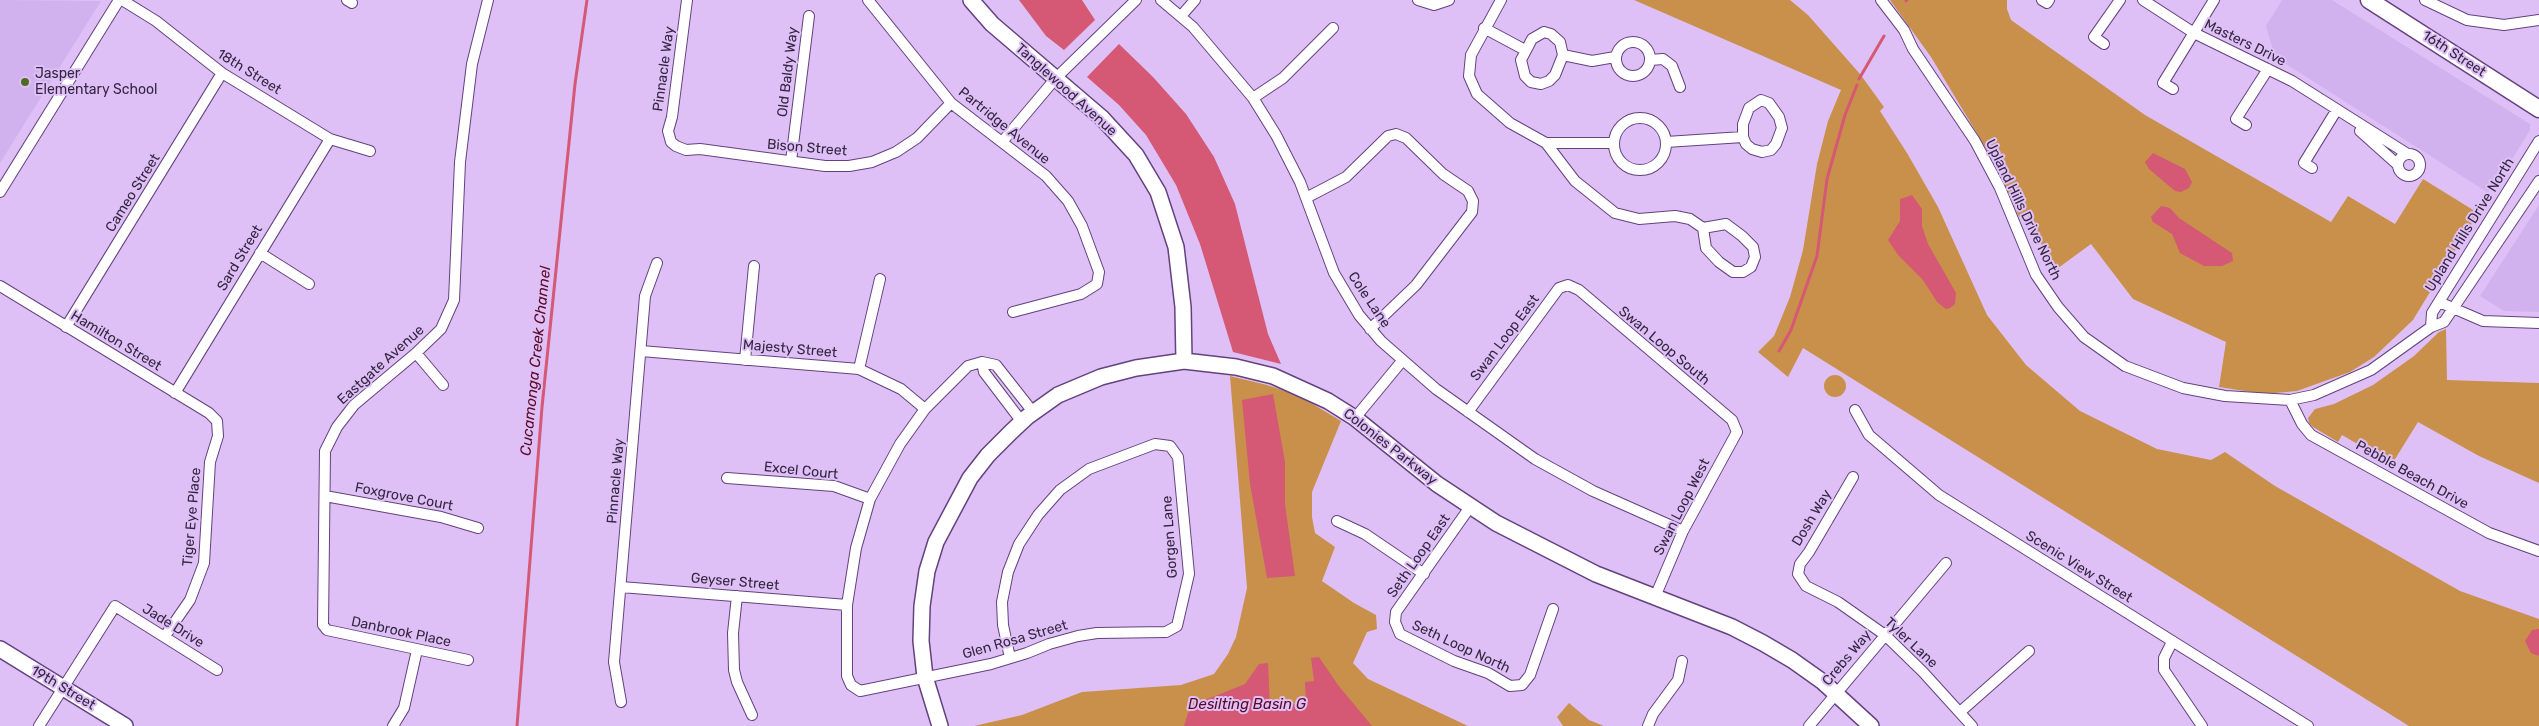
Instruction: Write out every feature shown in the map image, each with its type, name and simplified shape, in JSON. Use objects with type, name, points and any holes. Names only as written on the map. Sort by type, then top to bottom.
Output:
[{"type":"main road","name":"16th Street","points":[[2369,0],[2539,109]]},
{"type":"street","name":"18th Street","points":[[121,0],[156,21],[222,73],[330,139],[370,152]]},
{"type":"street","points":[[0,192],[121,0]]},
{"type":"street","name":"Eastgate Avenue","points":[[327,630],[322,625],[326,451],[337,427],[354,404],[416,353],[440,329],[454,300],[460,162],[472,64],[488,0]]},
{"type":"street","name":"Pinnacle Way","points":[[671,142],[668,131],[672,116],[687,0]]},
{"type":"street","name":"Partridge Avenue","points":[[868,0],[951,103],[1046,176],[1068,201],[1094,255],[1099,272],[1097,284],[1081,294],[1013,312]]},
{"type":"street","name":"Tanglewood Avenue","points":[[971,0],[992,24],[1102,118],[1136,154],[1158,192],[1176,247],[1183,307],[1184,361]]},
{"type":"street","points":[[1002,142],[1056,78],[1136,0]]},
{"type":"street","name":"Cole Lane","points":[[1161,0],[1181,16],[1220,57],[1253,98],[1291,163],[1334,273],[1346,296],[1370,329],[1402,361],[1468,412],[1534,459],[1566,478],[1683,531]]},
{"type":"street","points":[[1181,16],[1195,0]]},
{"type":"street","points":[[1418,0],[1434,5],[1449,0]]},
{"type":"street","name":"Upland Hills Drive North","points":[[1881,0],[1904,30],[1913,49],[1975,141],[2000,188],[2036,275],[2058,307],[2084,337],[2125,366],[2148,377],[2183,388],[2225,396],[2290,400],[2314,395],[2348,382],[2371,370],[2431,327],[2444,322],[2454,310],[2539,182]]},
{"type":"street","points":[[2042,0],[2047,3],[2049,0]]},
{"type":"street","points":[[2104,44],[2094,37],[2120,0]]},
{"type":"street","name":"Masters Drive","points":[[2143,0],[2194,34],[2268,69],[2406,154],[2414,154],[2419,159],[2421,166],[2418,172],[2407,176],[2401,172],[2398,165],[2336,111]]},
{"type":"street","points":[[2173,89],[2163,83],[2214,0]]},
{"type":"street","points":[[2425,0],[2467,20],[2504,25],[2539,20]]},
{"type":"street","points":[[1498,1],[1471,55],[1470,76],[1477,94],[1510,123],[1546,143],[1574,181],[1615,213],[1639,219],[1675,216],[1690,218],[1703,228],[1706,248],[1719,262],[1733,272],[1743,272],[1751,267],[1755,257],[1753,247],[1742,236],[1726,224],[1703,228]]},
{"type":"street","name":"Old Baldy Way","points":[[791,161],[809,16]]},
{"type":"street","points":[[1253,98],[1283,78],[1332,28]]},
{"type":"street","points":[[1484,28],[1525,50]]},
{"type":"street","points":[[1544,32],[1551,34],[1560,42],[1563,55],[1555,76],[1550,81],[1541,84],[1531,82],[1522,68],[1521,60],[1525,50],[1532,39],[1544,32]]},
{"type":"street","points":[[1634,42],[1644,46],[1650,60],[1645,71],[1634,76],[1623,73],[1616,63],[1616,57],[1620,48],[1634,42]]},
{"type":"street","points":[[1563,55],[1592,60],[1616,57]]},
{"type":"street","points":[[1650,60],[1663,59],[1672,66],[1680,87]]},
{"type":"street","points":[[2246,125],[2236,119],[2268,69]]},
{"type":"street","name":"Cameo Street","points":[[66,327],[222,73]]},
{"type":"street","points":[[1761,100],[1769,103],[1779,117],[1782,128],[1776,144],[1771,150],[1762,152],[1746,144],[1743,137],[1743,124],[1749,108],[1761,100]]},
{"type":"street","name":"Bison Street","points":[[671,142],[686,150],[700,149],[791,161],[849,166],[872,162],[896,152],[917,138],[951,103]]},
{"type":"street","points":[[2312,168],[2304,163],[2336,111]]},
{"type":"street","points":[[1635,119],[1644,119],[1659,126],[1666,142],[1666,150],[1657,165],[1641,170],[1625,166],[1615,152],[1614,143],[1620,127],[1635,119]]},
{"type":"street","points":[[1306,198],[1346,177],[1388,136],[1396,134],[1406,138],[1443,174],[1468,192],[1474,202],[1472,212],[1416,285],[1370,329]]},
{"type":"street","points":[[1666,142],[1743,137]]},
{"type":"street","name":"Sard Street","points":[[175,393],[330,139]]},
{"type":"street","name":"Upland Hills Drive North","points":[[2431,327],[2432,313],[2539,141]]},
{"type":"street","points":[[1546,143],[1614,143]]},
{"type":"street","points":[[2398,165],[2400,158],[2406,154]]},
{"type":"street","points":[[260,253],[309,284]]},
{"type":"street","name":"Pinnacle Way","points":[[621,702],[614,662],[645,296],[657,263]]},
{"type":"street","points":[[745,360],[754,266]]},
{"type":"street","points":[[859,369],[880,279]]},
{"type":"street","name":"Swan Loop East","points":[[1468,412],[1559,288],[1568,285]]},
{"type":"street","name":"Swan Loop South","points":[[1568,285],[1579,290],[1732,420],[1737,432]]},
{"type":"street","name":"Hamilton Street","points":[[0,286],[209,413],[217,421]]},
{"type":"street","points":[[2439,302],[2454,310],[2483,320],[2539,323]]},
{"type":"street","name":"Majesty Street","points":[[640,351],[859,369],[901,389],[925,409]]},
{"type":"street","points":[[416,353],[443,385]]},
{"type":"street","name":"Colonies Parkway","points":[[940,726],[924,677],[921,641],[922,606],[928,571],[936,542],[970,478],[988,456],[1028,417],[1058,395],[1101,377],[1136,368],[1184,361],[1236,367],[1273,376],[1299,386],[1355,418],[1437,484],[1470,507],[1556,556],[1596,574],[1732,627],[1792,660],[1837,693],[1872,726]]},
{"type":"street","points":[[1355,418],[1402,361]]},
{"type":"street","points":[[982,362],[984,372],[1028,417]]},
{"type":"street","points":[[847,605],[856,548],[870,499],[900,444],[925,409],[968,366],[982,362],[996,364],[1028,417]]},
{"type":"street","name":"Pebble Beach Drive","points":[[2290,400],[2302,424],[2311,434],[2489,533],[2539,551]]},
{"type":"street","name":"Scenic View Street","points":[[1855,410],[1869,435],[1939,495],[2308,726]]},
{"type":"street","name":"Tiger Eye Place","points":[[166,636],[190,600],[204,563],[210,462],[218,436],[217,421]]},
{"type":"street","name":"Swan Loop West","points":[[1655,597],[1683,531],[1737,432]]},
{"type":"street","name":"Gorgen Lane","points":[[1010,658],[1003,626],[1002,602],[1008,572],[1019,544],[1038,515],[1060,490],[1089,469],[1155,444],[1170,446],[1178,457],[1189,574],[1177,626]]},
{"type":"street","name":"Dosh Way","points":[[1798,574],[1800,564],[1853,477]]},
{"type":"street","name":"Excel Court","points":[[727,478],[834,486],[870,499]]},
{"type":"street","name":"Foxgrove Court","points":[[325,496],[441,517],[478,528]]},
{"type":"street","name":"Seth Loop East","points":[[1395,622],[1396,612],[1470,507]]},
{"type":"street","points":[[1337,521],[1365,534],[1424,574]]},
{"type":"street","name":"Crebs Way","points":[[1809,726],[1946,563]]},
{"type":"street","name":"Tyler Lane","points":[[1798,574],[1806,586],[1838,602],[1885,635],[1923,672],[1972,726]]},
{"type":"street","name":"Geyser Street","points":[[621,587],[847,605]]},
{"type":"street","points":[[737,596],[733,633],[734,670],[737,682],[752,714]]},
{"type":"street","name":"Glen Rosa Street","points":[[847,605],[847,676],[851,685],[860,691],[1010,658],[1078,636],[1097,633],[1166,632],[1177,626]]},
{"type":"street","name":"Jade Drive","points":[[64,689],[115,606],[166,636],[217,670]]},
{"type":"street","name":"Seth Loop North","points":[[1395,622],[1400,634],[1434,652],[1488,673],[1510,686],[1522,685],[1530,675],[1553,608]]},
{"type":"street","name":"Danbrook Place","points":[[327,630],[468,660]]},
{"type":"street","points":[[2172,642],[2164,658],[2164,670],[2202,726]]},
{"type":"street","name":"19th Street","points":[[0,649],[126,726]]},
{"type":"street","points":[[393,726],[404,708],[417,650]]},
{"type":"street","points":[[1960,712],[2029,651]]},
{"type":"street","points":[[1648,726],[1653,714],[1678,680],[1682,660]]},
{"type":"street","points":[[39,726],[64,689]]},
{"type":"shaded area","name":"Jasper Elementary School","points":[[0,0],[101,1],[0,163]]},
{"type":"shaded area","points":[[1634,0],[1790,0],[1808,15],[1860,74],[1884,107],[1880,111],[1938,207],[1987,315],[2026,365],[2080,411],[2157,449],[2211,460],[2225,452],[2275,486],[2460,591],[2539,619],[2539,726],[2409,726],[1803,348],[1788,377],[1758,352],[1774,336],[1790,297],[1803,250],[1817,164],[1828,121],[1841,90]]},
{"type":"shaded area","points":[[1890,0],[2007,0],[2007,9],[2011,20],[2145,115],[2331,222],[2348,196],[2395,224],[2423,179],[2478,213],[2413,320],[2374,357],[2350,372],[2297,391],[2264,394],[2219,387],[2226,342],[2133,299],[2091,244],[2054,271],[2027,214],[2019,217],[1996,165],[1931,57]]},
{"type":"shaded area","points":[[2282,0],[2332,0],[2530,124],[2530,130],[2494,189],[2487,192],[2275,57],[2266,26]]},
{"type":"shaded area","points":[[2539,205],[2539,312],[2504,311],[2480,296]]},
{"type":"shaded area","points":[[2446,329],[2447,380],[2539,383],[2539,483],[2479,456],[2418,422],[2392,464],[2342,435],[2338,442],[2309,423],[2308,418],[2315,409],[2334,404],[2373,385],[2414,356],[2439,332]]},
{"type":"shaded area","points":[[1835,375],[1845,382],[1846,386],[1839,396],[1835,397],[1825,390],[1824,386],[1831,376]]},
{"type":"shaded area","points":[[1230,376],[1285,391],[1311,403],[1341,421],[1312,492],[1312,517],[1315,533],[1335,547],[1322,581],[1354,603],[1376,615],[1377,629],[1367,632],[1353,663],[1368,679],[1468,726],[974,726],[1022,715],[1082,692],[1181,685],[1214,674],[1228,654],[1236,637],[1247,588]]},
{"type":"shaded area","points":[[1569,703],[1589,720],[1604,726],[1563,726],[1557,717]]},
{"type":"water","points":[[1019,0],[1082,0],[1095,20],[1064,50],[1046,36]]},
{"type":"water","points":[[1119,44],[1153,77],[1186,114],[1214,157],[1235,204],[1268,334],[1281,364],[1233,352],[1200,244],[1176,185],[1146,135],[1119,105],[1087,77]]},
{"type":"water","points":[[2153,153],[2185,169],[2192,182],[2189,188],[2181,192],[2175,191],[2149,169],[2145,162]]},
{"type":"water","points":[[1912,195],[1922,209],[1922,226],[1928,244],[1956,293],[1955,304],[1950,308],[1946,309],[1937,302],[1923,280],[1898,255],[1888,240],[1900,221],[1900,199]]},
{"type":"water","points":[[2161,206],[2170,208],[2179,218],[2232,253],[2233,261],[2222,266],[2204,266],[2180,253],[2172,234],[2153,222],[2151,217]]},
{"type":"water","points":[[1273,394],[1285,462],[1285,504],[1295,576],[1267,578],[1250,484],[1242,400]]},
{"type":"water","points":[[2539,629],[2539,656],[2531,653],[2525,641],[2532,630]]},
{"type":"water","name":"Desilting Basin G","points":[[1319,657],[1338,685],[1372,726],[1184,726],[1188,713],[1205,700],[1245,684],[1259,664],[1268,663],[1270,707],[1306,703],[1305,682],[1314,681],[1311,658]]},
{"type":"waterway","name":"Cucamonga Creek Channel","points":[[517,726],[542,407],[575,84],[587,0]]},
{"type":"waterway","points":[[1859,79],[1884,36]]},
{"type":"waterway","points":[[1779,351],[1791,330],[1817,256],[1827,179],[1845,115],[1857,85]]},
{"type":"place","name":"Jasper Elementary School","points":[[25,82]]}]
